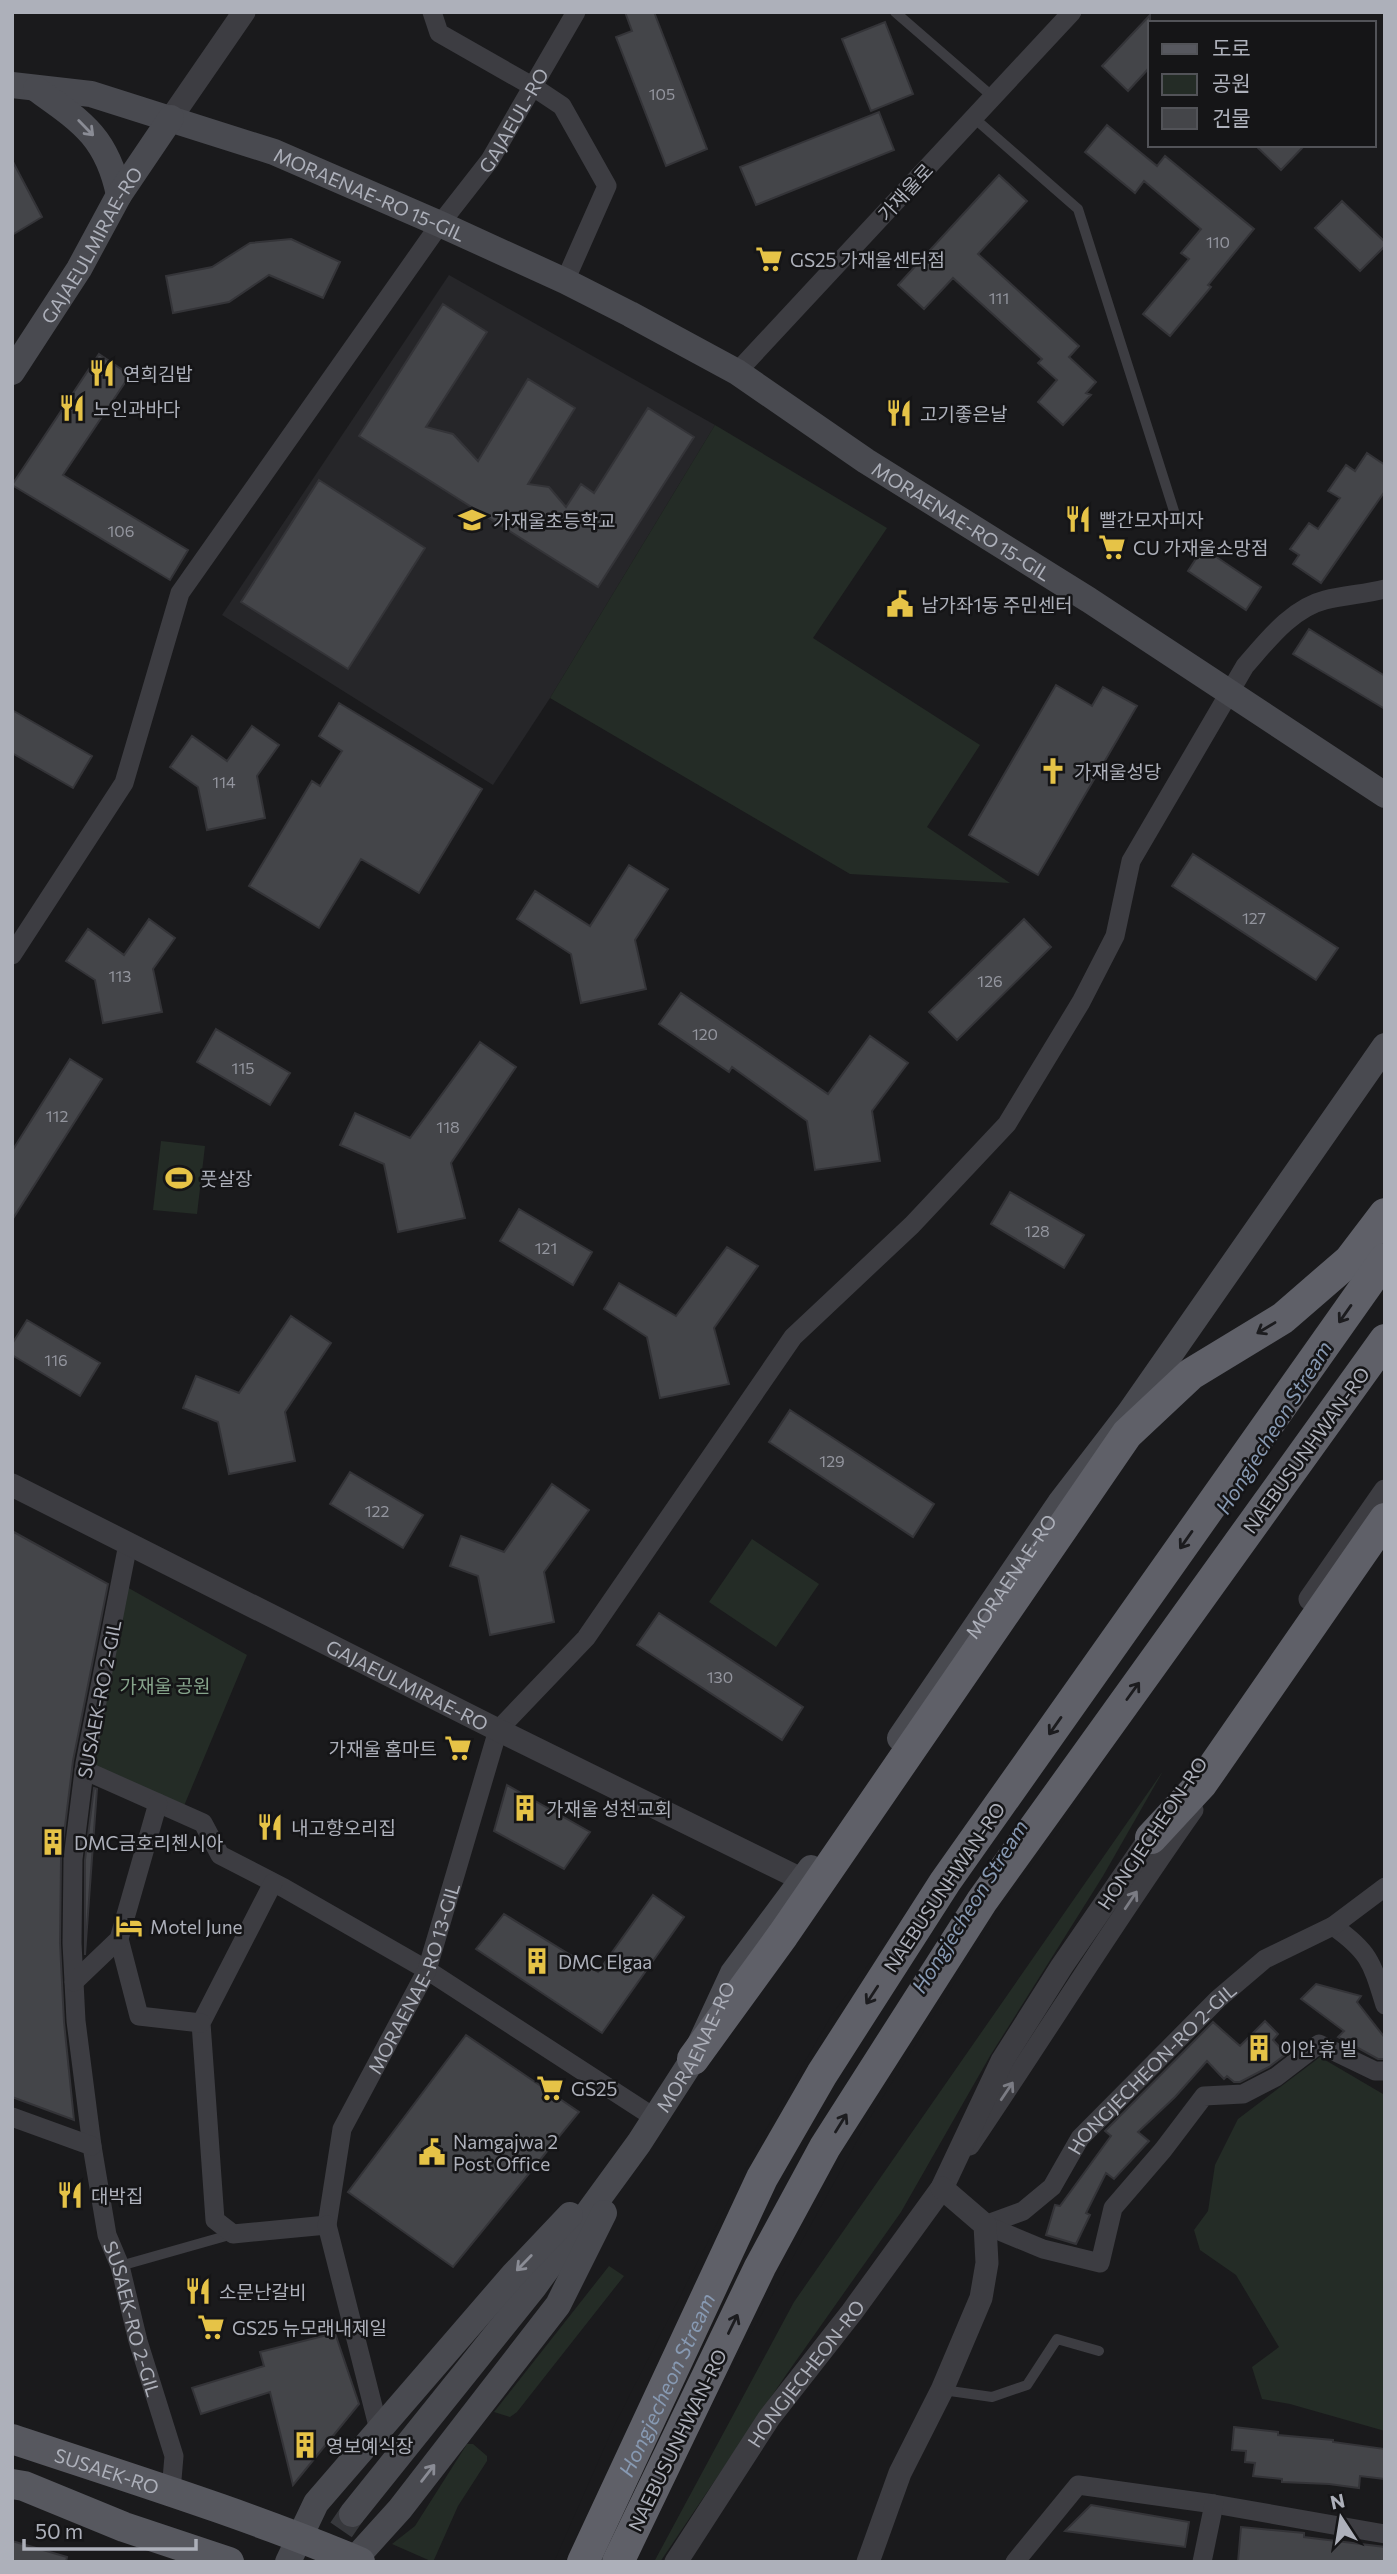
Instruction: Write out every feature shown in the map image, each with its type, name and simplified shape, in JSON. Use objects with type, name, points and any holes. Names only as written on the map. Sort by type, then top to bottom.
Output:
[{"type":"highway","points":[[693,2059],[783,1935],[1127,1434],[1191,1374],[1283,1318],[1350,1260],[1385,1214]]},
{"type":"highway","name":"NAEBUSUNHWAN-RO","points":[[583,2562],[762,2178],[822,2074],[945,1882],[1385,1259]]},
{"type":"highway","name":"NAEBUSUNHWAN-RO","points":[[618,2562],[760,2267],[825,2147],[982,1901],[1385,1340]]},
{"type":"highway","points":[[1150,1838],[1202,1783],[1385,1519]]},
{"type":"main road","name":"MORAENAE-RO 15-GIL","points":[[22,86],[91,94],[274,152],[565,281],[737,372],[866,461],[1089,600],[1385,794]]},
{"type":"main road","points":[[22,86],[85,125],[106,153],[119,195]]},
{"type":"main road","name":"GAJAEULMIRAE-RO","points":[[12,372],[79,270],[119,195],[171,118]]},
{"type":"main road","name":"MORAENAE-RO","points":[[352,2514],[534,2287],[639,2143],[693,2059],[733,1973],[803,1880],[1060,1503],[1130,1412],[1385,1046]]},
{"type":"main road","points":[[294,2549],[316,2503],[513,2275],[639,2143]]},
{"type":"main road","points":[[356,2561],[400,2509],[558,2305],[639,2143]]},
{"type":"main road","name":"SUSAEK-RO","points":[[12,2439],[171,2491],[294,2549],[356,2561]]},
{"type":"main road","points":[[346,2470],[343,2491],[354,2508],[375,2516],[400,2509]]},
{"type":"main road","points":[[16,2483],[124,2527],[229,2562]]},
{"type":"street","points":[[171,118],[244,12]]},
{"type":"street","points":[[432,12],[439,33],[562,106],[607,186],[565,281]]},
{"type":"street","name":"GAJAEUL-RO","points":[[12,955],[124,783],[180,593],[440,224],[490,160],[576,12]]},
{"type":"street","name":"가재울로","points":[[737,372],[1072,12]]},
{"type":"street","points":[[498,1730],[586,1638],[793,1337],[912,1225],[1007,1125],[1081,1002],[1115,936],[1131,861],[1245,666],[1269,638],[1310,605],[1385,589]]},
{"type":"street","name":"GAJAEULMIRAE-RO","points":[[12,1485],[803,1880]]},
{"type":"street","name":"HONGJECHEON-RO","points":[[942,2188],[1002,2061],[1062,1966],[1385,1491]]},
{"type":"street","name":"HONGJECHEON-RO","points":[[676,2562],[769,2418],[852,2312],[942,2188],[1045,2035],[1131,1899],[1385,1538]]},
{"type":"street","name":"SUSAEK-RO 2-GIL","points":[[128,1544],[84,1770],[73,1859],[72,1943],[76,2021],[107,2235],[120,2266],[138,2341],[174,2456],[171,2491]]},
{"type":"street","name":"MORAENAE-RO 13-GIL","points":[[379,2430],[327,2225],[342,2129],[427,1970],[498,1730]]},
{"type":"street","name":"MORAENAE-RO","points":[[84,1770],[202,1823],[220,1855],[427,1970],[654,2118]]},
{"type":"street","points":[[74,1982],[119,1939],[158,1803]]},
{"type":"street","points":[[273,1883],[201,2022],[215,2220],[233,2234],[327,2225]]},
{"type":"street","name":"HONGJECHEON-RO 2-GIL","points":[[985,2225],[1023,2211],[1052,2187],[1080,2138],[1217,1999],[1265,1959],[1333,1926],[1385,1887]]},
{"type":"street","points":[[1333,1926],[1356,1942],[1372,1964],[1385,2005]]},
{"type":"street","points":[[119,1939],[139,2016],[201,2022]]},
{"type":"street","points":[[942,2188],[985,2225],[1043,2249],[1100,2263],[1113,2208],[1163,2150],[1204,2096],[1243,2094],[1276,2077],[1319,2044],[1375,2071],[1385,2071]]},
{"type":"street","points":[[12,2117],[92,2146]]},
{"type":"street","points":[[868,2562],[900,2473],[942,2390],[981,2298],[987,2263],[985,2225]]},
{"type":"street","points":[[1015,2562],[1079,2485],[1214,2504],[1385,2534]]},
{"type":"street","points":[[1202,2562],[1214,2504]]},
{"type":"lane","points":[[895,12],[993,97]]},
{"type":"lane","points":[[974,118],[1078,209],[1174,511]]},
{"type":"lane","points":[[120,2266],[233,2234]]},
{"type":"lane","points":[[942,2390],[992,2397],[1027,2385],[1057,2339],[1099,2351]]},
{"type":"shaded area","name":"가재울초등학교","points":[[449,275],[715,425],[550,698],[493,785],[222,615]]},
{"type":"green space","points":[[715,425],[887,528],[813,638],[980,745],[927,827],[1010,883],[850,874],[550,698]]},
{"type":"green space","name":"풋살장","points":[[161,1141],[205,1146],[197,1214],[153,1210]]},
{"type":"green space","points":[[752,1539],[819,1584],[776,1647],[709,1602]]},
{"type":"green space","name":"가재울 공원","points":[[118,1582],[247,1655],[181,1813],[85,1763]]},
{"type":"green space","points":[[1163,1771],[1103,1876],[990,2056],[901,2212],[786,2375],[660,2562],[654,2562],[794,2302]]},
{"type":"green space","points":[[1320,2057],[1383,2094],[1385,2098],[1385,2431],[1290,2404],[1262,2399],[1252,2367],[1279,2347],[1236,2275],[1200,2250],[1194,2230],[1208,2211],[1215,2165],[1238,2119]]},
{"type":"green space","points":[[609,2266],[624,2276],[517,2412],[510,2417],[494,2412]]},
{"type":"green space","points":[[467,2444],[473,2444],[487,2456],[487,2461],[458,2506],[433,2562],[392,2544],[415,2526]]},
{"type":"pier","points":[[1385,1217],[1385,1345],[1196,1618],[1059,1829],[1002,1905],[868,2121],[625,2562],[554,2562],[613,2428],[755,2149],[831,2016],[1148,1579],[1260,1406],[1384,1225]]},
{"type":"building","points":[[625,12],[654,12],[707,149],[666,166],[616,37],[632,31]]},
{"type":"building","points":[[1150,15],[1148,69],[1128,91],[1102,66]]},
{"type":"building","points":[[885,22],[913,94],[871,111],[842,39]]},
{"type":"building","points":[[879,112],[894,150],[756,205],[740,167]]},
{"type":"building","points":[[1107,125],[1157,166],[1165,156],[1254,229],[1170,336],[1143,314],[1189,259],[1181,253],[1201,229],[1144,181],[1135,193],[1085,152]]},
{"type":"building","points":[[1257,147],[1303,147],[1281,170]]},
{"type":"building","points":[[12,160],[42,217],[12,235]]},
{"type":"building","points":[[999,175],[1027,201],[978,254],[1079,346],[1069,357],[1096,382],[1086,393],[1091,395],[1063,425],[1038,402],[1057,380],[1038,363],[1042,359],[953,278],[924,309],[898,285]]},
{"type":"building","points":[[1342,201],[1385,242],[1385,246],[1360,271],[1315,228]]},
{"type":"building","points":[[291,239],[340,262],[323,298],[269,275],[229,302],[173,313],[166,276],[212,267],[250,243]]},
{"type":"building","points":[[443,304],[487,332],[426,427],[453,434],[478,461],[528,379],[575,408],[528,484],[549,487],[566,507],[581,484],[594,493],[648,408],[694,437],[598,587],[359,436]]},
{"type":"building","points":[[99,354],[130,375],[63,475],[188,550],[170,580],[12,485]]},
{"type":"building","points":[[1367,453],[1385,465],[1385,491],[1321,583],[1293,564],[1299,555],[1290,549],[1309,523],[1318,529],[1340,498],[1328,491],[1346,465],[1355,471]]},
{"type":"building","points":[[319,480],[425,548],[348,669],[241,602]]},
{"type":"building","points":[[1203,548],[1261,587],[1246,610],[1188,571]]},
{"type":"building","points":[[1309,629],[1385,676],[1385,709],[1293,654]]},
{"type":"building","name":"가재울성당","points":[[1056,685],[1092,706],[1103,687],[1137,706],[1038,875],[969,835]]},
{"type":"building","points":[[339,703],[482,789],[419,893],[361,859],[319,928],[249,886],[312,781],[320,786],[342,751],[319,736]]},
{"type":"building","points":[[12,710],[92,756],[73,788],[12,753]]},
{"type":"building","points":[[252,726],[279,745],[257,776],[265,818],[207,830],[198,787],[170,767],[192,736],[227,761]]},
{"type":"building","points":[[1193,854],[1338,948],[1316,980],[1172,886]]},
{"type":"building","points":[[629,865],[668,889],[635,940],[646,989],[581,1003],[571,954],[517,919],[535,891],[590,926]]},
{"type":"building","points":[[149,919],[175,938],[153,969],[162,1012],[103,1023],[95,980],[66,961],[88,929],[124,955]]},
{"type":"building","points":[[1024,919],[1051,947],[957,1040],[929,1012]]},
{"type":"building","points":[[681,993],[828,1094],[870,1036],[908,1063],[872,1111],[880,1161],[815,1170],[807,1121],[732,1067],[729,1072],[659,1024]]},
{"type":"building","points":[[216,1029],[290,1073],[270,1105],[197,1062]]},
{"type":"building","points":[[480,1042],[516,1067],[451,1163],[465,1218],[398,1232],[384,1164],[340,1145],[355,1113],[410,1138]]},
{"type":"building","points":[[70,1059],[102,1079],[12,1220],[12,1151]]},
{"type":"building","points":[[1010,1192],[1084,1235],[1064,1268],[991,1224]]},
{"type":"building","points":[[519,1209],[592,1252],[573,1285],[500,1241]]},
{"type":"building","points":[[727,1247],[758,1266],[714,1328],[729,1384],[660,1398],[647,1337],[604,1309],[619,1283],[676,1316]]},
{"type":"building","points":[[291,1316],[331,1343],[285,1412],[295,1461],[229,1474],[218,1422],[183,1408],[196,1376],[239,1393]]},
{"type":"building","points":[[27,1320],[100,1363],[80,1396],[12,1355],[12,1344]]},
{"type":"building","points":[[790,1410],[934,1504],[913,1537],[769,1442]]},
{"type":"building","points":[[350,1472],[423,1515],[403,1548],[330,1504]]},
{"type":"building","points":[[552,1484],[589,1510],[544,1572],[554,1622],[490,1635],[478,1576],[450,1566],[461,1536],[504,1552]]},
{"type":"building","name":"DMC금호리첸시아","points":[[12,1531],[108,1584],[73,1761],[61,1859],[60,1943],[64,2022],[74,2120],[12,2097]]},
{"type":"building","points":[[659,1613],[803,1707],[782,1740],[637,1645]]},
{"type":"building","name":"가재울 성천교회","points":[[507,1785],[590,1832],[564,1869],[494,1831]]},
{"type":"building","points":[[94,1788],[97,1789],[85,1955],[85,1860]]},
{"type":"building","name":"DMC Elgaa","points":[[653,1895],[684,1917],[602,2033],[476,1949],[504,1914],[598,1972]]},
{"type":"building","points":[[1316,1984],[1361,1996],[1357,2002],[1385,2038],[1385,2059],[1378,2059],[1338,2037],[1344,2031],[1301,1999]]},
{"type":"building","points":[[1265,2021],[1278,2034],[1273,2040],[1286,2054],[1269,2067],[1240,2082],[1234,2082],[1227,2076],[1224,2079],[1207,2061],[1175,2097],[1138,2132],[1149,2141],[1114,2179],[1106,2173],[1086,2213],[1090,2215],[1076,2244],[1046,2235],[1055,2205],[1060,2206],[1111,2136],[1105,2131],[1213,2022],[1240,2046]]},
{"type":"building","points":[[466,2035],[579,2112],[453,2267],[348,2192]]},
{"type":"building","name":"영보예식장","points":[[335,2333],[359,2404],[293,2485],[270,2392],[201,2414],[192,2388],[264,2366],[260,2352]]},
{"type":"building","points":[[1234,2427],[1385,2449],[1385,2479],[1360,2476],[1359,2488],[1282,2482],[1282,2479],[1253,2476],[1255,2463],[1245,2462],[1246,2451],[1232,2450]]},
{"type":"building","points":[[1091,2505],[1189,2522],[1185,2547],[1065,2531]]},
{"type":"building","points":[[1241,2527],[1304,2533],[1304,2537],[1385,2547],[1385,2562],[1238,2562]]},
{"type":"building","points":[[12,2541],[67,2557],[66,2562],[12,2562]]},
{"type":"tunnel","points":[[319,2562],[352,2514]]},
{"type":"place","name":"GS25 가재울센터점","points":[[769,259]]},
{"type":"place","name":"연희김밥","points":[[102,373]]},
{"type":"place","name":"노인과바다","points":[[72,408]]},
{"type":"place","name":"고기좋은날","points":[[899,413]]},
{"type":"place","name":"빨간모자피자","points":[[1078,519]]},
{"type":"place","name":"가재울초등학교","points":[[472,520]]},
{"type":"place","name":"CU 가재울소망점","points":[[1112,547]]},
{"type":"place","name":"남가좌1동 주민센터","points":[[900,604]]},
{"type":"place","name":"가재울성당","points":[[1053,771]]},
{"type":"place","name":"풋살장","points":[[179,1178]]},
{"type":"place","name":"가재울 홈마트","points":[[458,1748]]},
{"type":"place","name":"가재울 성천교회","points":[[525,1808]]},
{"type":"place","name":"내고향오리집","points":[[270,1827]]},
{"type":"place","name":"DMC금호리첸시아","points":[[53,1842]]},
{"type":"place","name":"Motel June","points":[[129,1926]]},
{"type":"place","name":"DMC Elgaa","points":[[537,1961]]},
{"type":"place","name":"이안 휴 빌","points":[[1259,2048]]},
{"type":"place","name":"GS25","points":[[550,2088]]},
{"type":"place","name":"Namgajwa 2 Post Office","points":[[432,2152]]},
{"type":"place","name":"대박집","points":[[70,2195]]},
{"type":"place","name":"소문난갈비","points":[[198,2291]]},
{"type":"place","name":"GS25 뉴모래내제일","points":[[211,2327]]},
{"type":"place","name":"영보예식장","points":[[305,2445]]},
{"type":"water label","name":"Hongjecheon Stream","points":[[1273,1427]]},
{"type":"water label","name":"Hongjecheon Stream","points":[[969,1906]]},
{"type":"water label","name":"Hongjecheon Stream","points":[[665,2385]]}]
